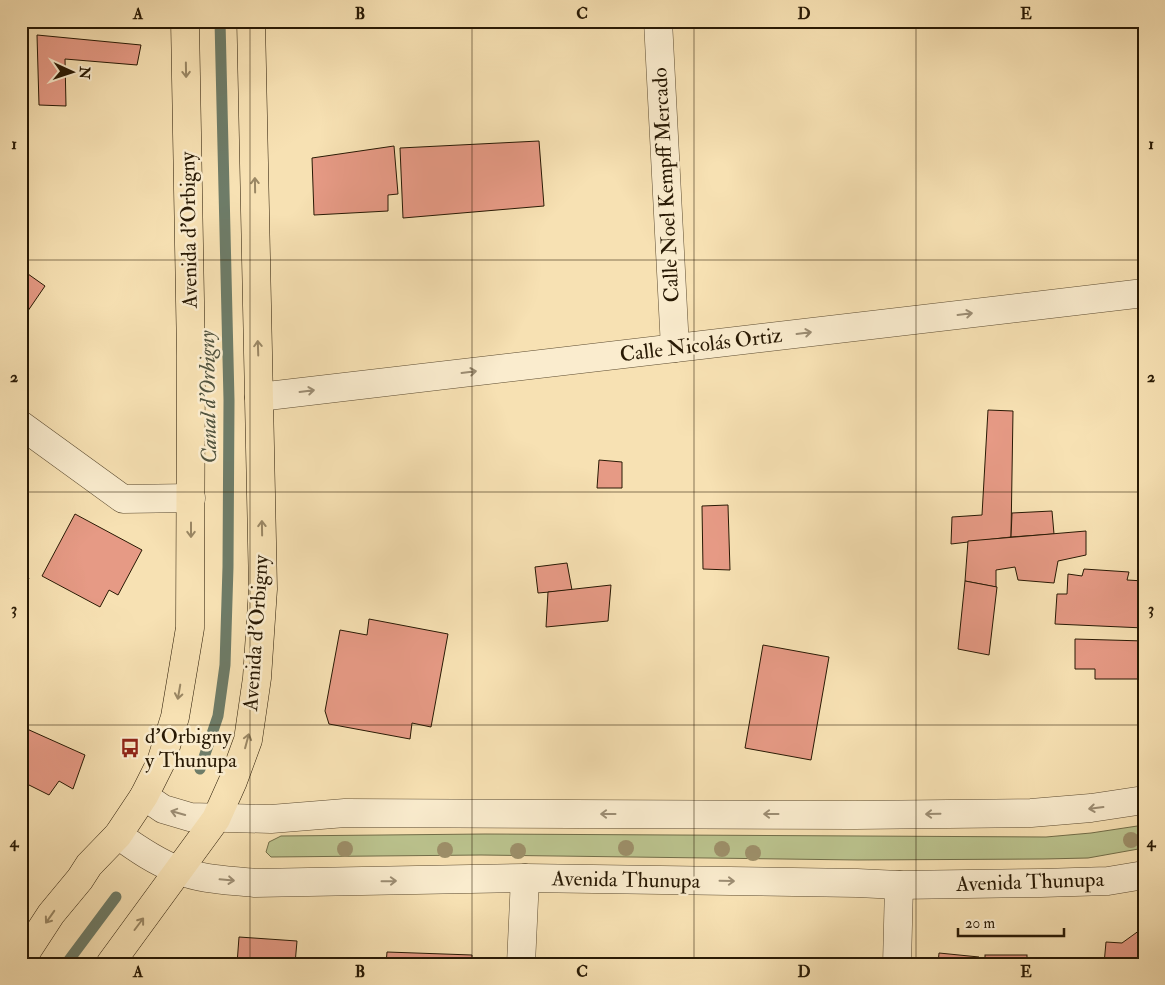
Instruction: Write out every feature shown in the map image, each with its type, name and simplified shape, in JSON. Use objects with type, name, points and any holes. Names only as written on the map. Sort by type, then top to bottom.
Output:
[{"type":"main road","name":"Avenida d'Orbigny","points":[[21,960],[51,914],[89,865],[118,835],[144,796],[161,762],[175,717],[190,628],[191,356],[186,21]]},
{"type":"main road","name":"Avenida d'Orbigny","points":[[110,964],[216,819],[234,781],[248,740],[257,678],[263,590],[251,21]]},
{"type":"street","name":"Calle Noel Kempff Mercado","points":[[658,21],[675,348]]},
{"type":"street","name":"Calle Nicolás Ortiz","points":[[259,397],[1144,293]]},
{"type":"street","points":[[21,425],[123,499],[191,498]]},
{"type":"street","points":[[144,796],[163,809],[190,817],[271,820],[346,812],[856,815],[1031,813],[1091,808],[1144,800]]},
{"type":"street","name":"Avenida Thunupa","points":[[118,835],[159,862],[179,871],[211,879],[255,883],[525,878],[857,882],[899,885],[1108,881],[1144,875]]},
{"type":"street","points":[[521,964],[525,878]]},
{"type":"street","points":[[897,964],[899,885]]},
{"type":"green space","points":[[1144,825],[1144,848],[1088,858],[858,860],[481,855],[271,857],[266,852],[269,842],[281,836],[485,834],[1046,837]]},
{"type":"building","points":[[37,35],[141,45],[137,65],[65,59],[66,106],[39,105]]},
{"type":"building","points":[[539,141],[544,206],[403,218],[400,148]]},
{"type":"building","points":[[394,146],[398,194],[388,195],[388,211],[314,215],[312,158]]},
{"type":"building","points":[[21,269],[45,286],[21,321]]},
{"type":"building","points":[[988,410],[1013,411],[1011,537],[951,544],[952,517],[982,515]]},
{"type":"building","points":[[599,460],[622,462],[622,488],[597,488]]},
{"type":"building","points":[[728,505],[730,570],[703,569],[702,506]]},
{"type":"building","points":[[1052,511],[1054,534],[1011,537],[1012,513]]},
{"type":"building","points":[[75,514],[142,550],[118,595],[109,590],[100,607],[42,576]]},
{"type":"building","points":[[1086,531],[1086,555],[1058,561],[1054,583],[1018,580],[1015,567],[996,570],[996,587],[965,581],[968,541]]},
{"type":"building","points":[[567,563],[572,590],[538,593],[535,567]]},
{"type":"building","points":[[1084,569],[1129,572],[1127,580],[1144,581],[1144,628],[1055,624],[1057,594],[1067,594],[1068,574],[1082,576]]},
{"type":"building","points":[[21,575],[29,578],[21,595]]},
{"type":"building","points":[[965,581],[997,587],[989,655],[958,649]]},
{"type":"building","points":[[611,585],[608,621],[546,627],[548,592]]},
{"type":"building","points":[[369,619],[448,634],[431,727],[412,723],[410,739],[329,724],[325,711],[340,630],[367,635]]},
{"type":"building","points":[[1075,639],[1144,641],[1144,679],[1095,679],[1095,669],[1075,669]]},
{"type":"building","points":[[763,645],[829,657],[811,760],[745,748]]},
{"type":"building","points":[[27,729],[85,755],[73,789],[59,781],[49,795],[21,781],[21,743]]},
{"type":"building","points":[[1140,930],[1144,934],[1144,964],[1104,964],[1106,942],[1122,943]]},
{"type":"building","points":[[239,937],[297,941],[295,964],[237,964]]},
{"type":"building","points":[[387,952],[472,955],[472,964],[386,964]]},
{"type":"building","points":[[939,953],[979,957],[978,964],[938,964]]},
{"type":"building","points":[[985,955],[1027,955],[1027,964],[985,964]]},
{"type":"waterway","name":"Canal d'Orbigny","points":[[200,769],[218,716],[225,665],[228,567],[229,400],[220,21]]},
{"type":"waterway","name":"Canal d'Orbigny","points":[[66,964],[116,897]]},
{"type":"place","name":"d'Orbigny y Thunupa","points":[[130,748]]}]
